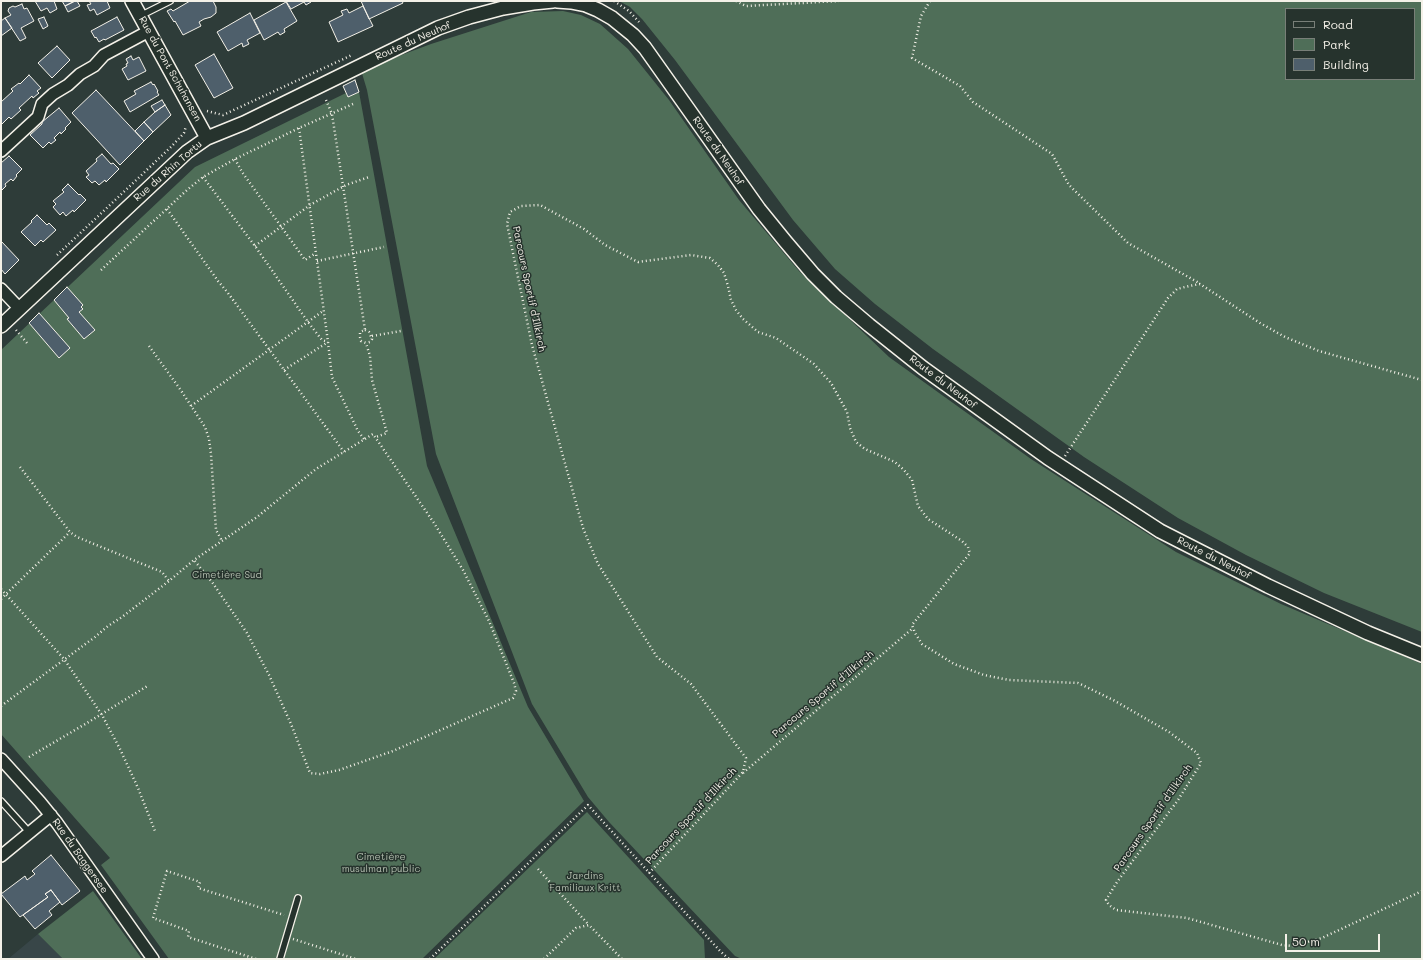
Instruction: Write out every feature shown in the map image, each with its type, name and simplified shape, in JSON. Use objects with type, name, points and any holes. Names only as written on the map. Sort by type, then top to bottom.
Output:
[{"type":"street","name":"Rue du Pont Schuhansen","points":[[132,1],[207,138]]},
{"type":"street","name":"Route du Neuhof","points":[[366,62],[438,28],[469,17],[503,8],[553,1]]},
{"type":"street","name":"Route du Neuhof","points":[[557,1],[586,5],[598,10],[617,21],[633,35],[645,48],[759,209],[814,274],[869,326],[934,376],[1048,458],[1160,531],[1268,586],[1368,633],[1422,655]]},
{"type":"street","points":[[1,151],[38,116],[42,104],[53,94],[68,85],[80,74],[94,66],[104,55],[149,31]]},
{"type":"street","name":"Rue du Rhin Tortu","points":[[1,326],[191,149],[207,138],[244,123],[366,62]]},
{"type":"street","points":[[1,289],[19,308]]},
{"type":"street","name":"Rue du Baggersee","points":[[1,759],[51,815],[153,959]]},
{"type":"street","points":[[1,856],[51,815]]},
{"type":"lane","points":[[140,16],[170,1]]},
{"type":"lane","points":[[1,801],[30,833]]},
{"type":"lane","points":[[280,959],[298,898]]},
{"type":"path","points":[[614,1],[629,11],[642,26]]},
{"type":"path","points":[[736,1],[746,6],[839,1]]},
{"type":"path","points":[[930,1],[921,16],[912,58],[960,86],[973,102],[1052,154],[1069,185],[1128,243],[1200,284],[1260,323],[1285,337],[1319,351],[1422,380]]},
{"type":"path","points":[[202,109],[223,115],[337,62]]},
{"type":"path","points":[[326,100],[332,114],[342,188],[365,330],[372,336]]},
{"type":"path","points":[[102,270],[203,176],[299,128],[353,104]]},
{"type":"path","points":[[56,255],[171,147],[184,133],[187,122]]},
{"type":"path","points":[[299,128],[332,376],[358,431],[364,439]]},
{"type":"path","points":[[235,159],[242,172],[305,260],[316,253]]},
{"type":"path","points":[[203,176],[255,246],[308,322],[322,340],[328,342]]},
{"type":"path","points":[[255,246],[310,205],[342,188],[346,184],[369,177]]},
{"type":"path","name":"Parcours Sportif d'Illkirch","points":[[649,873],[743,773],[746,758],[691,684],[657,657],[598,564],[583,528],[532,345],[507,224],[510,212],[520,206],[540,205],[584,229],[605,245],[638,262],[691,255],[710,258],[724,273],[731,300],[743,319],[758,332],[776,338],[814,364],[831,383],[847,412],[850,428],[856,442],[865,449],[895,462],[904,470],[912,480],[918,506],[928,519],[962,541],[968,547],[970,553],[912,625],[914,633],[922,644],[954,664],[984,675],[1009,680],[1078,683],[1115,701],[1169,732],[1197,752],[1201,763],[1178,800],[1117,882],[1106,900],[1109,905],[1116,910],[1188,918],[1282,945],[1293,946],[1322,938],[1422,890]]},
{"type":"path","points":[[167,209],[344,452]]},
{"type":"path","points":[[317,261],[384,247]]},
{"type":"path","points":[[1059,453],[1065,456],[1168,298],[1177,289],[1200,284]]},
{"type":"path","points":[[191,406],[324,311]]},
{"type":"path","points":[[16,330],[27,342]]},
{"type":"path","points":[[365,330],[360,332],[360,337],[361,341],[366,343],[370,356],[372,380],[387,433],[376,437]]},
{"type":"path","points":[[372,336],[401,331]]},
{"type":"path","points":[[366,343],[370,342],[372,336]]},
{"type":"path","points":[[284,370],[328,342]]},
{"type":"path","points":[[149,346],[205,427],[209,439],[214,520],[216,530],[222,541]]},
{"type":"path","points":[[1,706],[169,581],[194,560],[256,517],[316,469],[373,434],[434,523],[463,570],[489,621],[516,691],[513,698],[393,751],[339,770],[320,774],[310,773],[291,724],[269,675],[247,633],[212,582],[194,560]]},
{"type":"path","points":[[20,467],[70,532],[77,537],[162,572],[169,581]]},
{"type":"path","points":[[1,599],[70,532]]},
{"type":"path","points":[[1,589],[64,659],[102,715],[123,755],[155,831]]},
{"type":"path","name":"Parcours Sportif d’Illkirch","points":[[743,773],[913,628]]},
{"type":"path","points":[[29,757],[102,715],[149,685]]},
{"type":"path","points":[[430,959],[588,806],[729,959]]},
{"type":"path","points":[[538,869],[622,959]]},
{"type":"path","points":[[256,959],[188,937],[189,931],[153,918],[167,871],[200,882],[198,888],[292,918]]},
{"type":"path","points":[[544,959],[576,928],[589,925]]},
{"type":"path","points":[[286,937],[356,959]]},
{"type":"shaded area","points":[[38,934],[63,959],[8,959]]},
{"type":"green space","points":[[619,1],[1422,1],[1422,632],[1324,593],[1246,555],[1178,518],[1084,457],[933,349],[875,304],[835,269],[793,220],[675,60],[642,19],[630,7]]},
{"type":"green space","points":[[563,11],[581,15],[600,24],[628,49],[669,100],[739,200],[799,271],[889,357],[1031,459],[1176,552],[1281,604],[1422,664],[1422,959],[742,959],[735,956],[609,822],[588,797],[532,704],[436,454],[367,90],[361,70],[431,44],[531,12]]},
{"type":"green space","name":"Cimetière Sud","points":[[359,92],[427,466],[528,707],[584,801],[422,959],[169,959],[101,865],[110,858],[1,734],[1,350],[195,167],[346,93],[348,97]]},
{"type":"green space","name":"Jardins Familiaux Kritt","points":[[587,812],[704,940],[705,959],[434,959]]},
{"type":"green space","points":[[93,891],[142,959],[63,959],[38,934]]},
{"type":"building","points":[[35,1],[54,1],[57,9],[50,13],[47,8],[41,11]]},
{"type":"building","points":[[62,1],[75,1],[65,6]]},
{"type":"building","points":[[77,1],[80,6],[68,12],[65,6]]},
{"type":"building","points":[[89,1],[107,1],[110,8],[97,15],[94,9],[90,11],[87,5],[91,4]]},
{"type":"building","points":[[190,1],[213,1],[216,7],[216,13],[199,22],[201,26],[183,35],[167,11],[171,9],[173,11]]},
{"type":"building","points":[[286,1],[311,2],[306,5],[304,2],[291,9]]},
{"type":"building","points":[[361,1],[402,1],[403,3],[369,19]]},
{"type":"building","points":[[286,2],[297,21],[284,29],[285,32],[280,35],[278,32],[264,40],[254,20]]},
{"type":"building","points":[[22,4],[24,9],[27,8],[34,21],[21,28],[26,38],[20,41],[5,18],[11,15],[8,11],[9,8]]},
{"type":"building","points":[[363,6],[373,26],[338,42],[329,22],[343,15],[341,11],[347,9],[349,13]]},
{"type":"building","points":[[250,13],[260,33],[247,40],[249,44],[243,47],[242,43],[228,51],[217,32]]},
{"type":"building","points":[[44,17],[48,26],[43,29],[38,19]]},
{"type":"building","points":[[117,17],[124,30],[99,42],[91,31]]},
{"type":"building","points":[[5,18],[12,28],[1,36],[1,21]]},
{"type":"building","points":[[57,46],[70,60],[52,78],[38,63]]},
{"type":"building","points":[[214,54],[233,88],[214,98],[195,65]]},
{"type":"building","points":[[131,56],[133,60],[139,57],[146,71],[128,80],[122,69],[127,66],[126,64],[128,63],[126,59]]},
{"type":"building","points":[[29,75],[41,88],[37,91],[39,93],[33,98],[32,96],[19,108],[21,110],[11,119],[9,117],[1,125],[1,102],[13,91],[11,89],[19,83],[20,84]]},
{"type":"building","points":[[355,80],[359,92],[348,97],[343,86]]},
{"type":"building","points":[[151,82],[153,85],[154,84],[159,95],[130,112],[124,101],[136,94],[134,91]]},
{"type":"building","points":[[96,90],[144,141],[120,165],[72,113]]},
{"type":"building","points":[[162,100],[165,105],[155,112],[151,106]]},
{"type":"building","points":[[165,105],[171,115],[153,132],[144,122]]},
{"type":"building","points":[[59,108],[71,122],[61,134],[60,132],[54,138],[56,140],[51,144],[49,142],[43,148],[30,135],[42,124],[42,122]]},
{"type":"building","points":[[144,122],[153,132],[144,141],[135,131]]},
{"type":"building","points":[[102,154],[111,164],[113,163],[119,169],[106,182],[105,180],[99,185],[95,181],[92,183],[86,177],[89,175],[86,171]]},
{"type":"building","points":[[9,156],[22,169],[13,181],[11,179],[5,184],[6,186],[1,191],[1,163]]},
{"type":"building","points":[[68,184],[86,200],[74,212],[73,210],[66,216],[63,212],[60,215],[53,207],[56,204],[53,201],[64,192],[62,190]]},
{"type":"building","points":[[37,215],[47,225],[49,223],[56,230],[43,242],[41,240],[35,246],[21,232]]},
{"type":"building","points":[[1,241],[19,260],[5,274],[1,269]]},
{"type":"building","points":[[67,287],[83,305],[81,307],[83,309],[79,312],[95,330],[84,339],[67,319],[69,318],[54,300]]},
{"type":"building","points":[[39,313],[70,348],[59,358],[29,323]]},
{"type":"building","points":[[51,855],[80,891],[62,905],[51,890],[45,894],[48,897],[20,917],[1,894],[25,876],[27,880],[35,874],[32,871]]},
{"type":"building","points":[[51,890],[60,902],[49,911],[52,915],[35,929],[23,915],[48,897],[45,894]]},
{"type":"park label","name":"Cimetière musulman public","points":[[381,862]]}]
